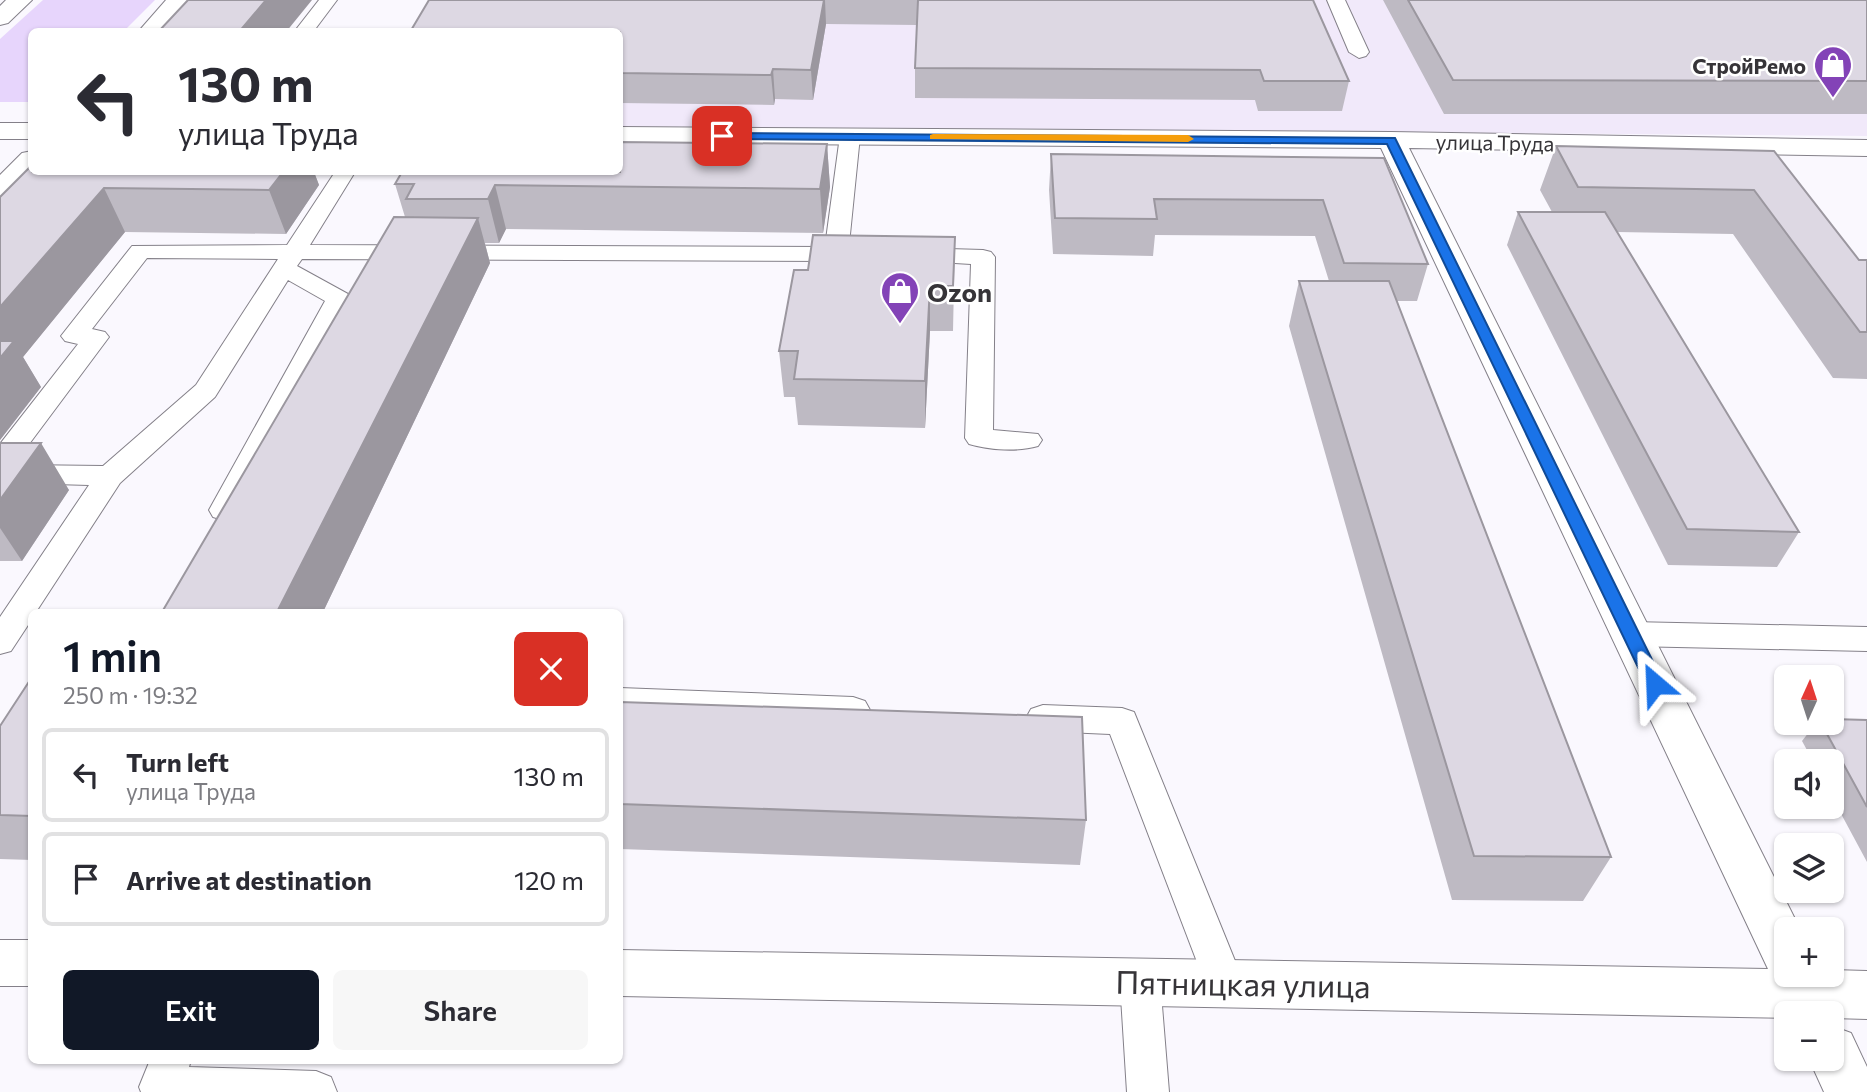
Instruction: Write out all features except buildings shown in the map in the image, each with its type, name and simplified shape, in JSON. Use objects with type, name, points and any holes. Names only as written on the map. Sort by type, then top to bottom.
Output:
[{"type":"street","points":[[0,18],[20,0]]},
{"type":"street","points":[[154,28],[179,0]]},
{"type":"street","points":[[0,131],[28,131]]},
{"type":"street","name":"улица Труда","points":[[623,135],[1391,140],[1867,149]]},
{"type":"street","points":[[1391,140],[1774,928]]},
{"type":"street","points":[[0,191],[28,163]]},
{"type":"street","points":[[0,962],[28,963]]},
{"type":"street","name":"Пятницкая улица","points":[[623,973],[1224,983],[1774,984]]},
{"type":"street","name":"Пятницкая улица","points":[[1819,987],[1867,995]]},
{"type":"street","points":[[1841,1071],[1851,1092]]},
{"type":"lane","points":[[306,28],[328,0]]},
{"type":"lane","points":[[1336,0],[1359,52]]},
{"type":"lane","points":[[836,254],[850,136]]},
{"type":"lane","points":[[0,642],[110,476],[206,391],[343,175]]},
{"type":"lane","points":[[0,463],[96,337],[74,336],[140,251],[290,259],[863,254]]},
{"type":"lane","points":[[890,255],[983,257],[979,438],[1028,440]]},
{"type":"lane","points":[[214,528],[339,299],[290,259]]},
{"type":"lane","points":[[0,474],[110,476]]},
{"type":"lane","points":[[1631,634],[1867,639]]},
{"type":"lane","points":[[623,701],[885,711]]},
{"type":"lane","points":[[1011,716],[1122,721],[1224,983]]},
{"type":"lane","points":[[1140,981],[1148,1092]]},
{"type":"lane","points":[[169,1064],[160,1087],[316,1092]]},
{"type":"shaded area","points":[[43,0],[155,0],[127,28],[28,28],[28,102],[0,102],[0,39]]},
{"type":"shaded area","points":[[435,0],[1867,0],[1867,136],[623,126],[623,28],[419,28]]},
{"type":"slow traffic","points":[[933,137],[1188,139]]},
{"type":"place","name":"СтройРемо","points":[[1833,99]]},
{"type":"place","name":"Ozon","points":[[900,325]]},
{"type":"route","points":[[722,136],[1391,140],[1655,684]]}]
